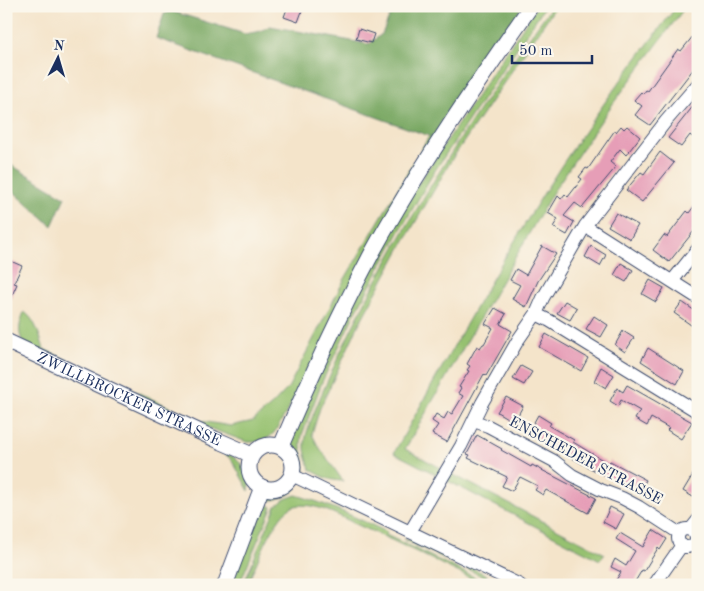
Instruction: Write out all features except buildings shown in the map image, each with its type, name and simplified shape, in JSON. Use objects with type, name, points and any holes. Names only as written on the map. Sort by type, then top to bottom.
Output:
[{"type":"main road","points":[[281,446],[317,362],[374,251],[418,174],[531,6]]},
{"type":"main road","name":"ZWILLBROCKER STRASSE","points":[[6,341],[215,440],[252,455]]},
{"type":"main road","points":[[268,444],[281,446],[291,456],[294,468],[292,475],[288,482],[276,489],[262,487],[252,479],[250,473],[249,467],[252,455],[262,446],[268,444]]},
{"type":"main road","points":[[225,585],[262,487]]},
{"type":"street","points":[[410,532],[461,446],[482,403],[518,340],[536,314],[543,298],[585,226],[666,121],[698,84]]},
{"type":"street","points":[[585,226],[673,280],[698,298]]},
{"type":"street","points":[[673,280],[698,249]]},
{"type":"street","points":[[536,314],[698,412]]},
{"type":"street","name":"ENSCHEDER STRASSE","points":[[474,421],[488,426],[554,461],[572,475],[601,490],[622,498],[690,536]]},
{"type":"street","points":[[292,475],[520,585]]},
{"type":"street","points":[[654,585],[690,536]]},
{"type":"green space","points":[[394,6],[523,6],[433,140],[429,136],[156,38],[164,14],[171,11],[245,34],[261,31],[270,26],[368,44],[382,34]]},
{"type":"green space","points":[[537,6],[545,6],[434,172],[353,317],[322,382],[302,435],[301,445],[305,472],[300,469],[297,463],[292,445],[299,418],[344,319],[414,190]]},
{"type":"green space","points":[[552,6],[556,6],[452,159],[359,324],[320,408],[312,434],[343,481],[322,476],[310,469],[305,449],[309,426],[341,351],[363,306],[412,217],[465,131]]},
{"type":"green space","points":[[677,6],[686,6],[609,109],[553,192],[405,449],[441,468],[437,475],[394,453],[488,286],[547,188],[610,95]]},
{"type":"green space","points":[[429,136],[433,140],[286,413],[272,435],[262,441],[247,442],[187,420],[23,342],[20,323],[24,312],[34,323],[44,349],[200,421],[231,426],[253,421],[288,388],[343,282]]},
{"type":"green space","points":[[6,162],[65,197],[52,226],[6,185]]},
{"type":"green space","points":[[201,438],[226,452],[241,464],[249,481],[249,491],[232,460],[202,441]]},
{"type":"green space","points":[[450,473],[605,554],[600,560],[446,480]]},
{"type":"green space","points":[[288,486],[297,488],[283,497],[267,500],[273,492]]},
{"type":"green space","points":[[296,495],[331,507],[387,532],[386,535],[491,585],[484,585],[330,512],[317,507],[302,505],[289,509],[277,522],[247,585],[243,585],[276,506],[285,499]]},
{"type":"green space","points":[[265,503],[272,507],[239,585],[231,585]]},
{"type":"green space","points":[[403,539],[413,540],[487,575],[486,578]]}]
